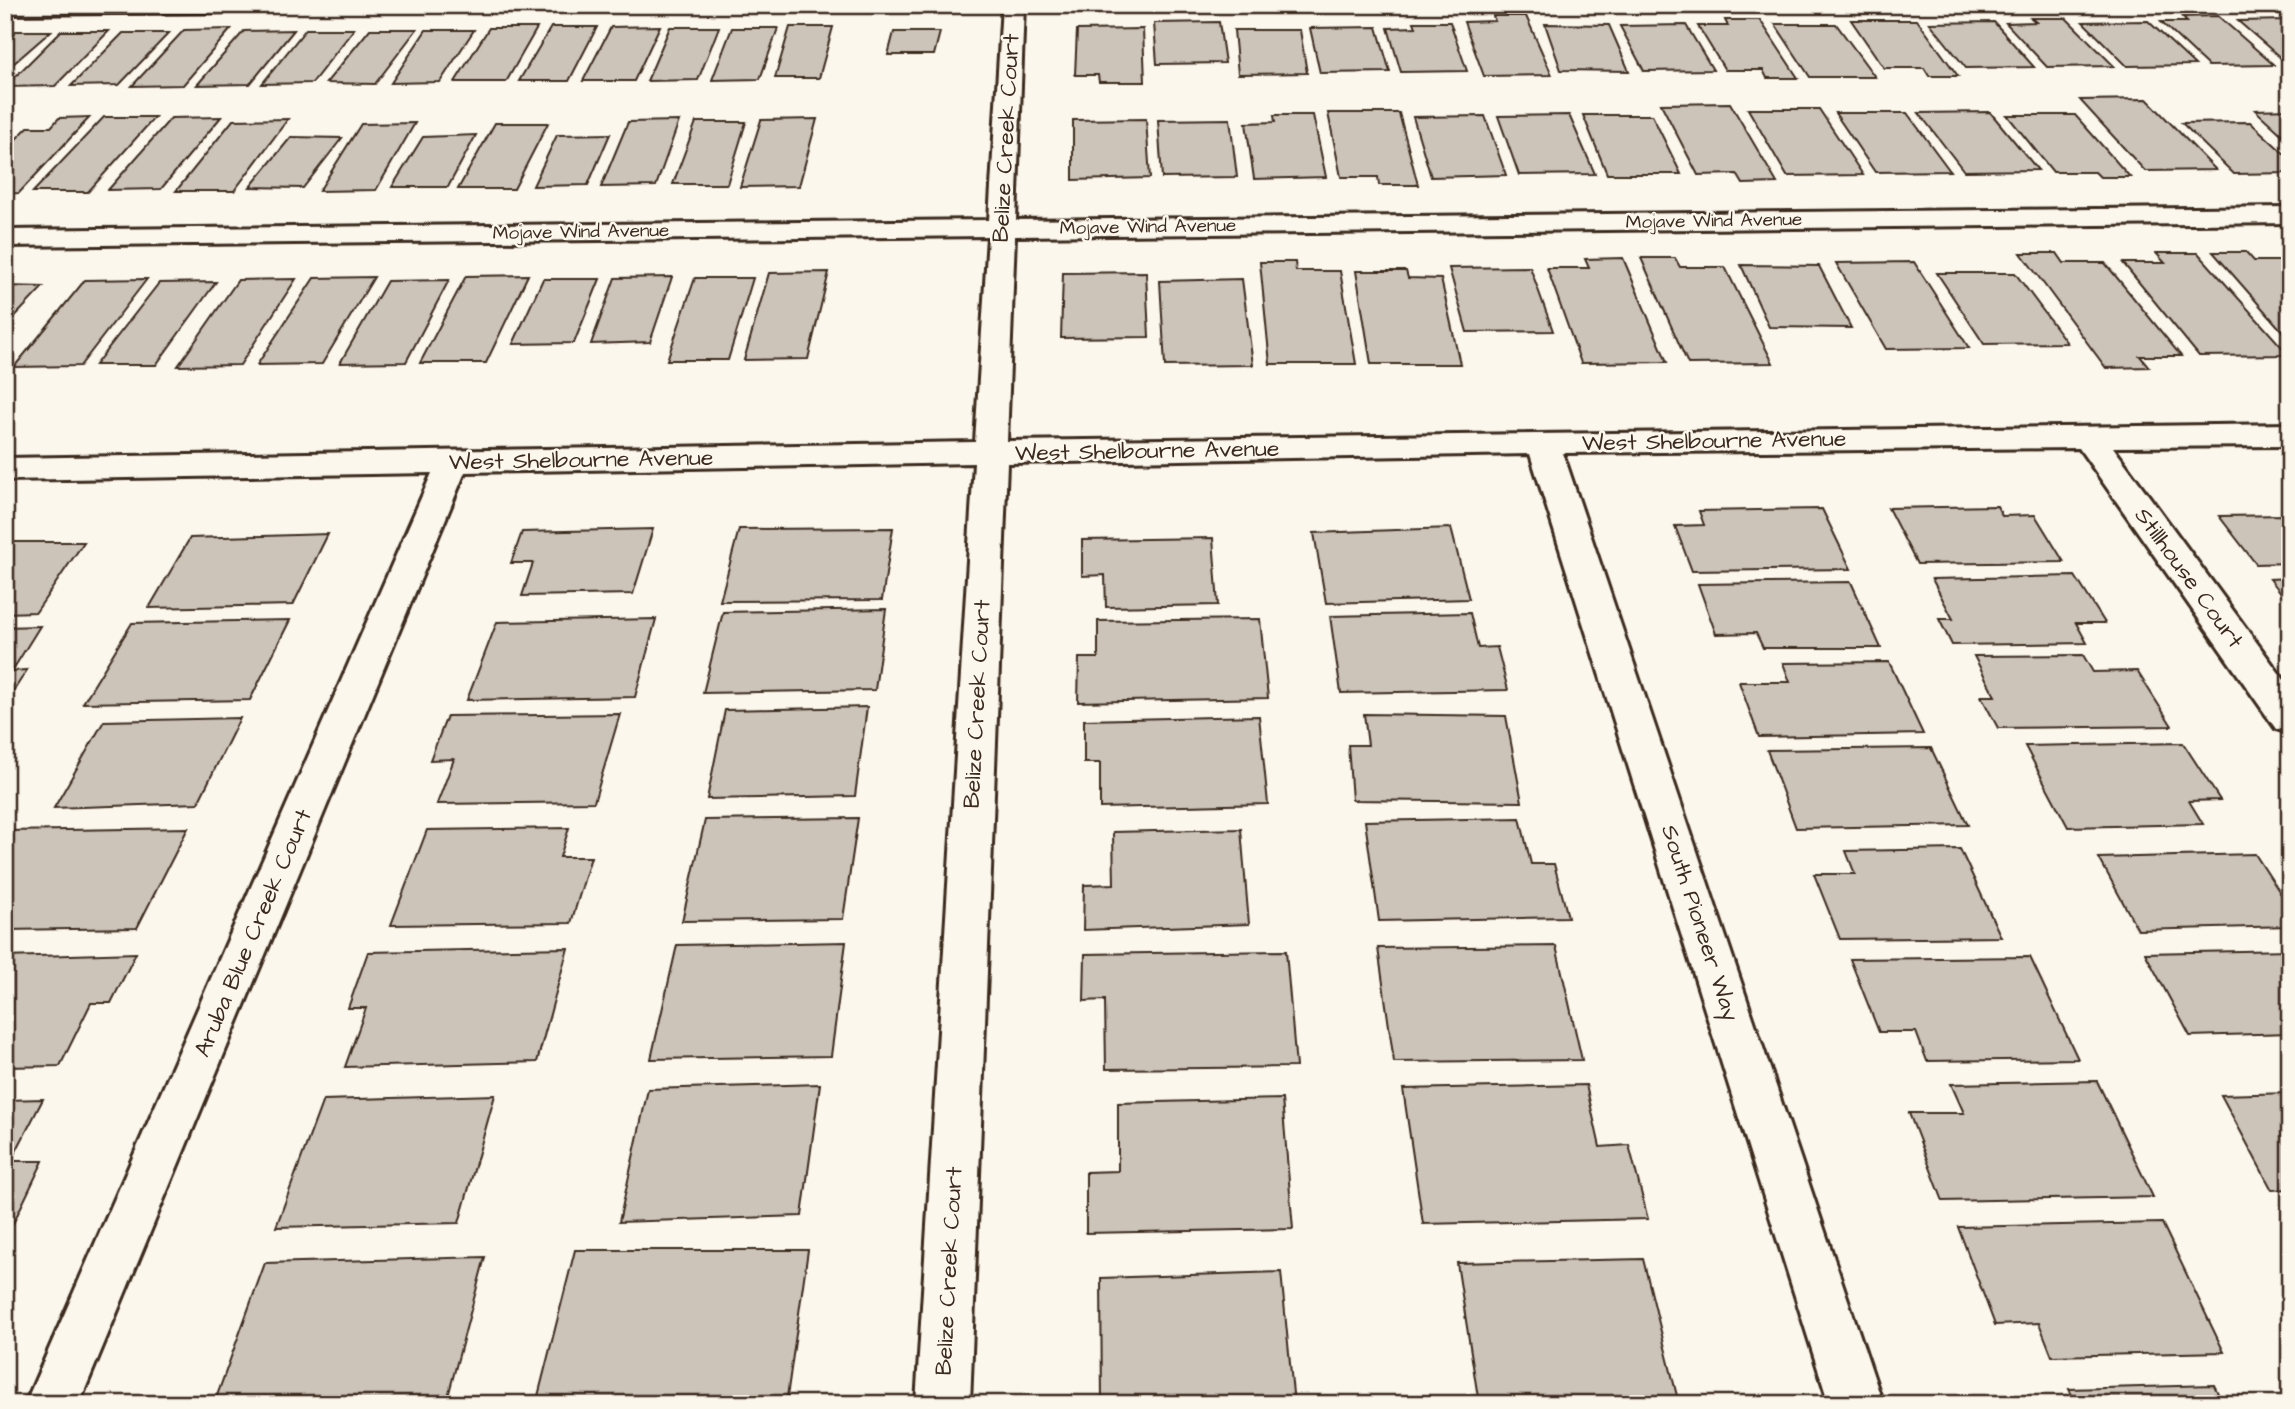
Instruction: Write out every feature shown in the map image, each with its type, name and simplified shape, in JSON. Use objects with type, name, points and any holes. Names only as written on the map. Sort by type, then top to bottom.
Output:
[{"type":"street","points":[[5,7],[222,5]]},
{"type":"street","name":"Belize Creek Court","points":[[943,1404],[1013,5]]},
{"type":"street","name":"Mojave Wind Avenue","points":[[5,239],[2290,215]]},
{"type":"street","name":"West Shelbourne Avenue","points":[[5,469],[1543,443],[2290,435]]},
{"type":"street","name":"Stillhouse Court","points":[[2088,438],[2290,719]]},
{"type":"street","name":"South Pioneer Way","points":[[1543,443],[1856,1404]]},
{"type":"street","name":"Aruba Blue Creek Court","points":[[52,1404],[453,462]]},
{"type":"building","points":[[1493,16],[1526,16],[1552,75],[1484,76],[1464,22],[1495,21]]},
{"type":"building","points":[[2218,16],[2274,65],[2208,66],[2161,22],[2187,22],[2182,17]]},
{"type":"building","points":[[2031,18],[2066,18],[2114,66],[2047,67],[2006,23],[2036,22]]},
{"type":"building","points":[[1725,20],[1760,20],[1798,78],[1767,78],[1763,70],[1725,70],[1698,26],[1728,26]]},
{"type":"building","points":[[1851,20],[1917,20],[1958,76],[1929,76],[1924,68],[1884,68]]},
{"type":"building","points":[[2290,20],[2290,66],[2238,21]]},
{"type":"building","points":[[2148,21],[2195,65],[2127,66],[2083,22]]},
{"type":"building","points":[[1219,22],[1225,63],[1157,64],[1154,23]]},
{"type":"building","points":[[1414,22],[1450,22],[1467,71],[1401,72],[1388,28],[1416,27]]},
{"type":"building","points":[[1994,22],[2034,67],[1966,68],[1930,23]]},
{"type":"building","points":[[1545,24],[1609,25],[1629,71],[1561,70]]},
{"type":"building","points":[[1775,24],[1836,24],[1875,77],[1810,77]]},
{"type":"building","points":[[1686,25],[1713,70],[1644,71],[1620,26]]},
{"type":"building","points":[[660,26],[634,81],[583,81],[611,27]]},
{"type":"building","points":[[551,27],[597,27],[569,81],[519,81]]},
{"type":"building","points":[[670,27],[719,27],[698,80],[647,81]]},
{"type":"building","points":[[790,27],[833,27],[819,78],[775,78]]},
{"type":"building","points":[[1377,27],[1390,72],[1320,73],[1310,28]]},
{"type":"building","points":[[489,28],[537,28],[506,82],[455,82]]},
{"type":"building","points":[[732,28],[778,28],[760,79],[712,80]]},
{"type":"building","points":[[231,29],[183,85],[132,86],[184,30]]},
{"type":"building","points":[[306,29],[354,29],[312,83],[262,84]]},
{"type":"building","points":[[370,29],[417,29],[375,84],[326,83]]},
{"type":"building","points":[[1143,29],[1145,82],[1099,82],[1098,75],[1075,75],[1077,30]]},
{"type":"building","points":[[294,30],[250,84],[197,85],[244,31]]},
{"type":"building","points":[[426,30],[474,30],[440,82],[391,83]]},
{"type":"building","points":[[1234,30],[1300,30],[1307,73],[1238,74]]},
{"type":"building","points":[[5,31],[51,31],[5,71]]},
{"type":"building","points":[[61,31],[109,31],[55,86],[5,87]]},
{"type":"building","points":[[894,32],[940,32],[934,55],[888,55]]},
{"type":"building","points":[[123,33],[169,33],[119,85],[71,86]]},
{"type":"building","points":[[2147,99],[2216,170],[2145,171],[2080,100]]},
{"type":"building","points":[[1730,103],[1777,183],[1743,184],[1737,174],[1698,175],[1661,104]]},
{"type":"building","points":[[1748,109],[1819,109],[1863,175],[1787,176]]},
{"type":"building","points":[[2290,109],[2290,142],[2255,110]]},
{"type":"building","points":[[1990,112],[2038,170],[1964,171],[1919,113]]},
{"type":"building","points":[[1328,113],[1399,113],[1418,185],[1379,185],[1378,177],[1341,177]]},
{"type":"building","points":[[1835,113],[1907,113],[1950,171],[1875,172]]},
{"type":"building","points":[[1274,115],[1313,115],[1326,177],[1254,179],[1246,123],[1275,122]]},
{"type":"building","points":[[1569,115],[1595,174],[1519,175],[1498,116]]},
{"type":"building","points":[[1583,115],[1652,115],[1681,174],[1607,174]]},
{"type":"building","points":[[2007,115],[2075,115],[2130,177],[2100,177],[2095,172],[2053,172]]},
{"type":"building","points":[[1485,116],[1506,175],[1431,177],[1413,117]]},
{"type":"building","points":[[90,117],[19,193],[5,194],[5,150],[28,127],[51,127],[59,118]]},
{"type":"building","points":[[104,117],[155,117],[88,192],[33,192]]},
{"type":"building","points":[[221,117],[161,189],[108,190],[171,118]]},
{"type":"building","points":[[288,119],[234,191],[176,191],[233,120]]},
{"type":"building","points":[[817,119],[799,186],[740,187],[761,120]]},
{"type":"building","points":[[1146,119],[1150,178],[1073,180],[1073,120]]},
{"type":"building","points":[[1230,119],[1237,177],[1162,178],[1158,120]]},
{"type":"building","points":[[679,121],[656,186],[601,187],[628,122]]},
{"type":"building","points":[[696,122],[746,122],[727,184],[673,184]]},
{"type":"building","points":[[2250,122],[2290,159],[2290,173],[2234,174],[2182,123]]},
{"type":"building","points":[[415,123],[376,190],[319,191],[361,124]]},
{"type":"building","points":[[495,123],[548,123],[514,189],[458,189]]},
{"type":"building","points":[[610,134],[588,185],[533,186],[557,135]]},
{"type":"building","points":[[476,135],[448,187],[392,187],[423,137]]},
{"type":"building","points":[[291,137],[342,138],[303,188],[250,187]]},
{"type":"building","points":[[2213,252],[2246,252],[2254,261],[2290,261],[2290,340]]},
{"type":"building","points":[[2021,253],[2057,253],[2064,263],[2105,263],[2181,356],[2140,356],[2149,367],[2106,368]]},
{"type":"building","points":[[2156,253],[2198,253],[2289,355],[2199,356],[2123,263],[2165,263]]},
{"type":"building","points":[[1623,258],[1667,362],[1581,363],[1547,268],[1589,268],[1585,259]]},
{"type":"building","points":[[1641,258],[1675,258],[1680,267],[1725,267],[1773,363],[1688,364]]},
{"type":"building","points":[[1260,262],[1295,262],[1296,271],[1340,271],[1356,364],[1270,364]]},
{"type":"building","points":[[1914,262],[1969,348],[1886,349],[1836,263]]},
{"type":"building","points":[[1741,265],[1819,266],[1851,328],[1769,327]]},
{"type":"building","points":[[1530,267],[1553,331],[1467,332],[1449,268]]},
{"type":"building","points":[[1356,271],[1406,271],[1408,278],[1441,279],[1460,364],[1371,364]]},
{"type":"building","points":[[829,272],[808,359],[744,360],[769,273]]},
{"type":"building","points":[[1146,272],[1149,337],[1061,338],[1063,273]]},
{"type":"building","points":[[1937,273],[2015,273],[2067,343],[1984,344]]},
{"type":"building","points":[[528,275],[486,363],[420,363],[466,276]]},
{"type":"building","points":[[374,277],[322,364],[257,365],[314,278]]},
{"type":"building","points":[[672,277],[650,342],[591,344],[615,278]]},
{"type":"building","points":[[695,278],[753,278],[728,360],[667,360]]},
{"type":"building","points":[[147,279],[80,366],[14,367],[85,280]]},
{"type":"building","points":[[296,279],[240,365],[178,366],[238,280]]},
{"type":"building","points":[[543,279],[600,279],[574,343],[513,344]]},
{"type":"building","points":[[1242,279],[1253,365],[1165,366],[1160,281]]},
{"type":"building","points":[[449,280],[406,362],[340,363],[387,281]]},
{"type":"building","points":[[216,282],[156,365],[95,365],[159,283]]},
{"type":"building","points":[[5,286],[43,287],[5,327]]},
{"type":"building","points":[[1997,506],[2002,516],[2035,515],[2064,562],[1917,564],[1888,508]]},
{"type":"building","points":[[1822,509],[1851,569],[1692,571],[1675,526],[1704,525],[1699,511]]},
{"type":"building","points":[[2290,515],[2290,563],[2256,564],[2219,516]]},
{"type":"building","points":[[893,528],[882,600],[720,601],[739,529]]},
{"type":"building","points":[[1451,528],[1469,599],[1326,603],[1314,533]]},
{"type":"building","points":[[653,529],[633,594],[522,596],[533,563],[511,563],[522,532]]},
{"type":"building","points":[[328,534],[293,605],[149,608],[190,538]]},
{"type":"building","points":[[1213,538],[1218,605],[1106,607],[1105,575],[1082,576],[1082,540]]},
{"type":"building","points":[[5,542],[84,542],[36,612],[5,613]]},
{"type":"building","points":[[2075,576],[2105,623],[2076,623],[2087,643],[1952,645],[1939,619],[1953,619],[1932,579]]},
{"type":"building","points":[[2290,578],[2290,604],[2270,579]]},
{"type":"building","points":[[1851,582],[1881,648],[1763,648],[1756,633],[1716,634],[1698,584]]},
{"type":"building","points":[[886,609],[875,690],[703,693],[723,612]]},
{"type":"building","points":[[1470,613],[1478,648],[1497,647],[1508,690],[1341,693],[1330,616]]},
{"type":"building","points":[[656,619],[635,697],[467,700],[497,622]]},
{"type":"building","points":[[1260,619],[1268,698],[1078,702],[1079,658],[1098,658],[1098,621]]},
{"type":"building","points":[[290,620],[250,700],[83,703],[132,623]]},
{"type":"building","points":[[40,626],[12,671],[27,670],[5,704],[5,627]]},
{"type":"building","points":[[2083,655],[2093,672],[2137,671],[2172,726],[1998,728],[1981,696],[1995,696],[1974,656]]},
{"type":"building","points":[[1889,662],[1923,734],[1759,737],[1739,682],[1790,682],[1783,663]]},
{"type":"building","points":[[867,707],[855,796],[707,799],[725,710]]},
{"type":"building","points":[[620,714],[594,802],[437,804],[454,759],[430,760],[447,716]]},
{"type":"building","points":[[1364,714],[1506,716],[1522,802],[1352,800],[1348,745],[1368,745]]},
{"type":"building","points":[[1259,716],[1268,804],[1100,808],[1100,763],[1084,763],[1084,720]]},
{"type":"building","points":[[240,718],[198,803],[54,808],[104,721]]},
{"type":"building","points":[[2183,743],[2220,800],[2189,801],[2203,824],[2068,827],[2025,746]]},
{"type":"building","points":[[1931,748],[1968,825],[1796,828],[1767,750]]},
{"type":"building","points":[[858,818],[843,919],[682,921],[705,820]]},
{"type":"building","points":[[1520,818],[1531,864],[1554,864],[1568,917],[1379,921],[1365,821]]},
{"type":"building","points":[[188,828],[137,928],[5,930],[7,831]]},
{"type":"building","points":[[569,828],[560,857],[591,857],[571,923],[391,925],[427,830]]},
{"type":"building","points":[[1241,829],[1249,924],[1083,930],[1084,885],[1114,884],[1113,832]]},
{"type":"building","points":[[1960,849],[2001,937],[1840,939],[1814,874],[1855,874],[1846,851]]},
{"type":"building","points":[[2255,854],[2290,908],[2290,926],[2138,930],[2099,858]]},
{"type":"building","points":[[846,942],[831,1056],[651,1059],[677,945]]},
{"type":"building","points":[[1556,946],[1582,1060],[1394,1062],[1378,948]]},
{"type":"building","points":[[568,948],[537,1062],[345,1067],[366,1008],[348,1008],[368,952]]},
{"type":"building","points":[[2290,950],[2290,1033],[2190,1036],[2145,953]]},
{"type":"building","points":[[1286,951],[1296,1067],[1106,1069],[1105,1000],[1084,1001],[1085,954]]},
{"type":"building","points":[[136,953],[111,1003],[91,1003],[60,1066],[5,1067],[5,957]]},
{"type":"building","points":[[2030,957],[2078,1059],[1927,1061],[1916,1032],[1879,1032],[1850,959]]},
{"type":"building","points":[[2097,1081],[2153,1197],[1943,1201],[1909,1113],[1964,1113],[1951,1084]]},
{"type":"building","points":[[820,1084],[802,1216],[619,1222],[648,1089]]},
{"type":"building","points":[[1586,1085],[1600,1147],[1629,1145],[1648,1219],[1423,1224],[1403,1089]]},
{"type":"building","points":[[2290,1093],[2290,1189],[2272,1190],[2221,1095]]},
{"type":"building","points":[[495,1095],[459,1223],[276,1227],[323,1100]]},
{"type":"building","points":[[43,1099],[11,1161],[43,1161],[9,1232],[5,1232],[5,1100]]},
{"type":"building","points":[[1282,1099],[1293,1229],[1086,1233],[1086,1172],[1118,1171],[1118,1103]]},
{"type":"building","points":[[2162,1223],[2224,1352],[2052,1356],[2039,1323],[1995,1325],[1958,1227]]},
{"type":"building","points":[[575,1250],[808,1250],[786,1404],[536,1404]]},
{"type":"building","points":[[485,1257],[446,1404],[214,1404],[265,1263]]},
{"type":"building","points":[[1643,1259],[1679,1404],[1479,1404],[1457,1263]]},
{"type":"building","points":[[1281,1272],[1294,1404],[1102,1404],[1101,1278]]},
{"type":"building","points":[[2214,1385],[2223,1404],[2076,1404],[2069,1389]]}]
